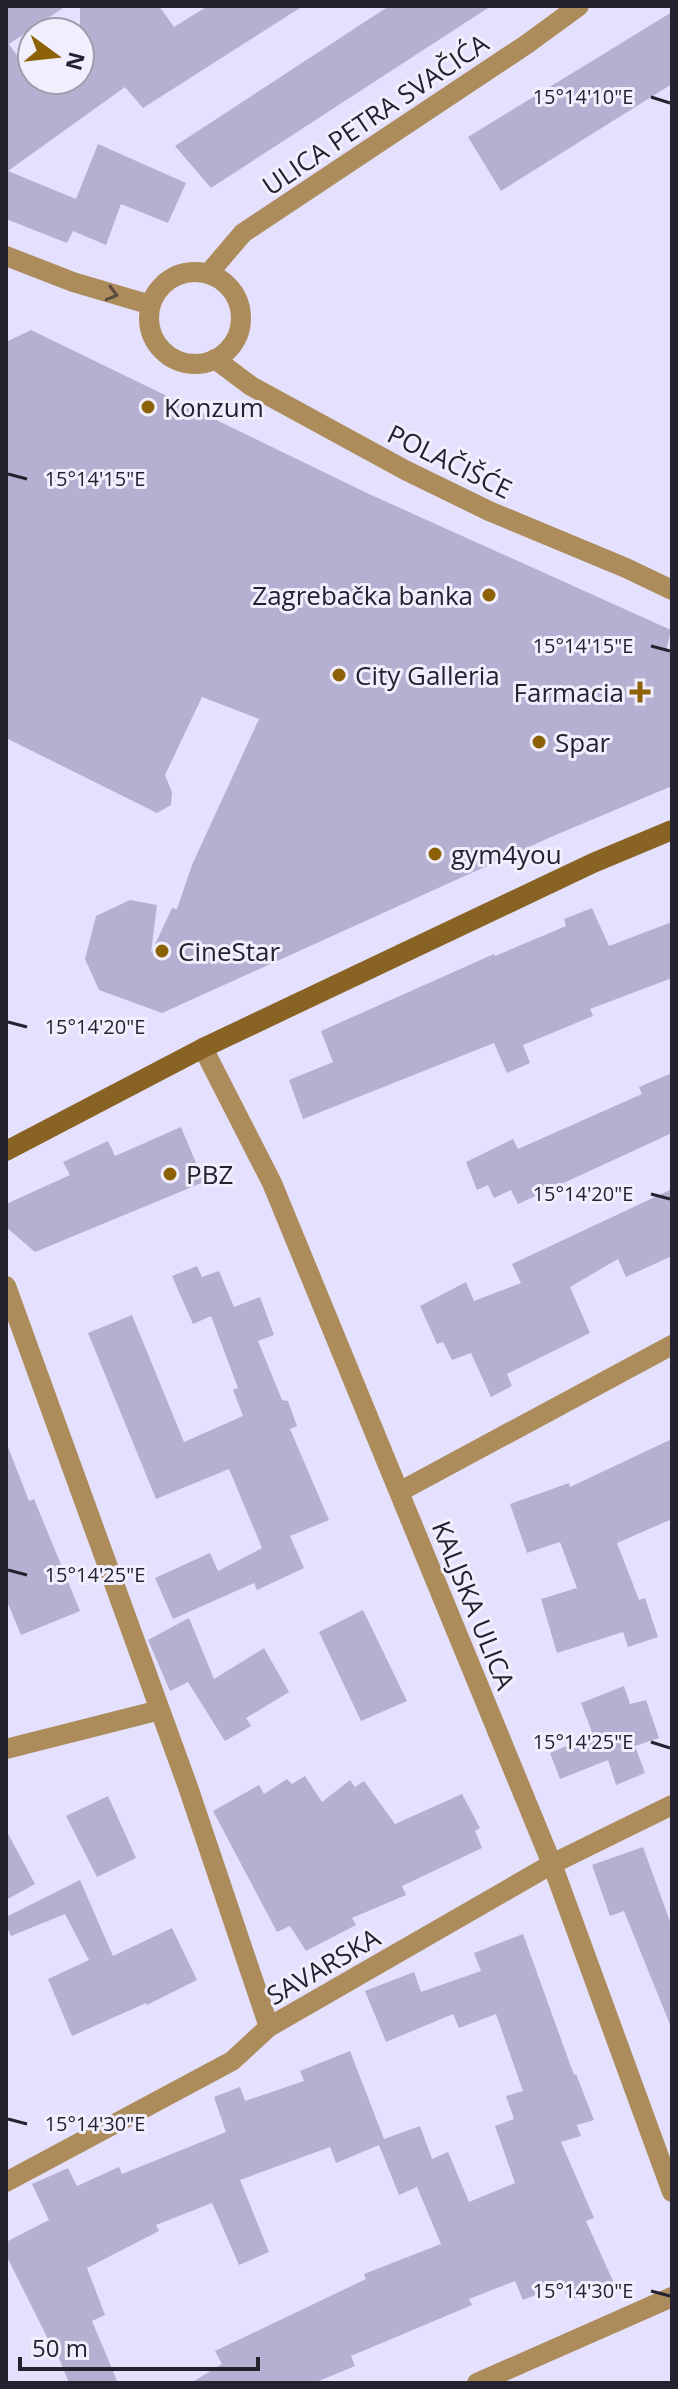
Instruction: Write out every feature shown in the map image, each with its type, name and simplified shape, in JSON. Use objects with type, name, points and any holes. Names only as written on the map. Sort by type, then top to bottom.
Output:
[{"type":"main road","points":[[6,1151],[203,1048],[593,863],[672,830]]},
{"type":"street","name":"ULICA PETRA SVAČIĆA","points":[[208,274],[243,233],[579,6]]},
{"type":"street","points":[[6,256],[73,282],[151,305]]},
{"type":"street","points":[[180,274],[208,274],[222,281],[233,292],[241,322],[237,337],[228,350],[201,364],[171,358],[152,335],[149,320],[151,305],[167,281],[180,274]]},
{"type":"street","name":"POLAČIŠĆE","points":[[215,359],[251,386],[405,470],[489,511],[672,590]]},
{"type":"street","name":"KALJSKA ULICA","points":[[203,1048],[272,1183],[552,1864],[672,2192]]},
{"type":"street","points":[[6,1286],[160,1710],[269,2027]]},
{"type":"street","points":[[399,1492],[672,1345]]},
{"type":"street","points":[[6,1749],[160,1710]]},
{"type":"street","name":"SAVARSKA","points":[[6,2182],[232,2061],[269,2027],[552,1864],[672,1805]]},
{"type":"street","points":[[477,2383],[672,2297]]},
{"type":"building","points":[[6,6],[66,6],[51,16],[16,16],[16,39],[9,44],[16,54],[16,96],[96,96],[96,16],[80,16],[80,6],[159,6],[174,27],[208,6],[303,6],[143,108],[125,87],[8,171],[76,199],[98,144],[186,183],[168,223],[121,204],[106,245],[73,231],[67,243],[6,219]]},
{"type":"building","points":[[389,6],[491,6],[211,188],[175,146]]},
{"type":"building","points":[[672,12],[672,84],[501,191],[468,137]]},
{"type":"building","name":"City Galleria","points":[[31,330],[369,494],[671,630],[666,651],[672,653],[672,786],[551,837],[162,1013],[99,990],[85,959],[96,916],[130,900],[157,905],[151,953],[172,908],[177,909],[192,865],[259,719],[202,697],[165,775],[172,792],[171,805],[157,813],[6,738],[6,342]]},
{"type":"building","points":[[592,908],[609,946],[672,922],[672,978],[590,1009],[593,1016],[523,1045],[530,1063],[507,1073],[494,1043],[303,1119],[289,1080],[333,1062],[321,1031],[494,954],[566,926],[564,919]]},
{"type":"building","points":[[672,1073],[672,1133],[518,1204],[511,1190],[494,1198],[488,1185],[477,1190],[466,1162],[513,1139],[518,1149],[642,1094],[639,1087]]},
{"type":"building","points":[[181,1127],[204,1182],[35,1252],[6,1227],[6,1204],[70,1175],[63,1162],[108,1141],[115,1156]]},
{"type":"building","points":[[672,1189],[672,1256],[626,1277],[618,1259],[570,1287],[590,1333],[507,1374],[512,1386],[491,1397],[471,1353],[452,1360],[443,1342],[437,1344],[420,1306],[466,1282],[474,1301],[521,1283],[512,1264]]},
{"type":"building","points":[[197,1266],[202,1277],[219,1271],[234,1307],[260,1297],[274,1335],[258,1341],[282,1400],[288,1401],[297,1426],[290,1429],[329,1520],[290,1536],[304,1568],[257,1590],[254,1583],[173,1619],[155,1578],[210,1553],[218,1571],[262,1548],[229,1469],[156,1499],[88,1333],[132,1315],[184,1442],[243,1416],[233,1390],[238,1388],[211,1316],[193,1324],[172,1276]]},
{"type":"building","points":[[672,1439],[672,1519],[617,1543],[639,1600],[645,1598],[658,1637],[628,1647],[623,1632],[557,1653],[541,1599],[577,1588],[560,1542],[527,1553],[510,1504],[569,1483],[570,1487]]},
{"type":"building","points":[[6,1447],[29,1501],[34,1499],[80,1611],[21,1635],[6,1599]]},
{"type":"building","points":[[363,1610],[407,1701],[361,1721],[319,1632]]},
{"type":"building","points":[[189,1618],[214,1679],[264,1648],[289,1692],[246,1718],[251,1726],[225,1741],[188,1682],[170,1691],[148,1640]]},
{"type":"building","points":[[624,1686],[630,1704],[646,1700],[659,1738],[635,1746],[645,1773],[616,1785],[608,1760],[560,1779],[550,1753],[593,1735],[581,1703]]},
{"type":"building","points":[[305,1776],[322,1802],[350,1780],[355,1787],[364,1781],[395,1824],[462,1794],[480,1828],[475,1831],[482,1848],[402,1886],[406,1895],[352,1918],[356,1925],[306,1951],[290,1926],[277,1932],[213,1811],[259,1785],[264,1794],[287,1779],[292,1784]]},
{"type":"building","points":[[108,1796],[136,1858],[97,1877],[66,1816]]},
{"type":"building","points":[[6,1830],[35,1884],[6,1900]]},
{"type":"building","points":[[643,1847],[672,1927],[671,2027],[624,1911],[610,1916],[592,1865]]},
{"type":"building","points":[[80,1880],[113,1956],[172,1928],[197,1980],[72,2036],[48,1979],[89,1960],[65,1914],[11,1936],[6,1917]]},
{"type":"building","points":[[523,1934],[574,2075],[594,2120],[577,2125],[581,2136],[561,2142],[594,2218],[586,2221],[613,2281],[569,2301],[562,2284],[523,2300],[515,2281],[469,2299],[472,2305],[351,2356],[355,2366],[314,2383],[191,2383],[222,2364],[215,2351],[366,2279],[364,2274],[441,2244],[417,2187],[399,2195],[379,2145],[336,2163],[330,2147],[240,2180],[269,2252],[239,2265],[212,2203],[156,2225],[159,2231],[87,2268],[105,2315],[92,2321],[118,2383],[69,2383],[51,2338],[48,2339],[6,2255],[6,2242],[49,2220],[32,2184],[68,2168],[77,2186],[119,2167],[122,2174],[226,2132],[214,2097],[240,2087],[245,2101],[304,2081],[300,2071],[350,2051],[384,2139],[420,2126],[432,2159],[448,2152],[469,2202],[515,2183],[495,2126],[514,2119],[506,2096],[523,2091],[496,2014],[459,2028],[453,2014],[386,2042],[365,1991],[414,1972],[421,1992],[481,1971],[474,1953]]},
{"type":"place","name":"Konzum","points":[[148,407]]},
{"type":"place","name":"Zagrebačka banka","points":[[489,595]]},
{"type":"place","name":"City Galleria","points":[[339,675]]},
{"type":"place","name":"Farmacia","points":[[640,692]]},
{"type":"place","name":"Spar","points":[[539,742]]},
{"type":"place","name":"gym4you","points":[[435,854]]},
{"type":"place","name":"CineStar","points":[[162,951]]},
{"type":"place","name":"PBZ","points":[[170,1174]]}]
